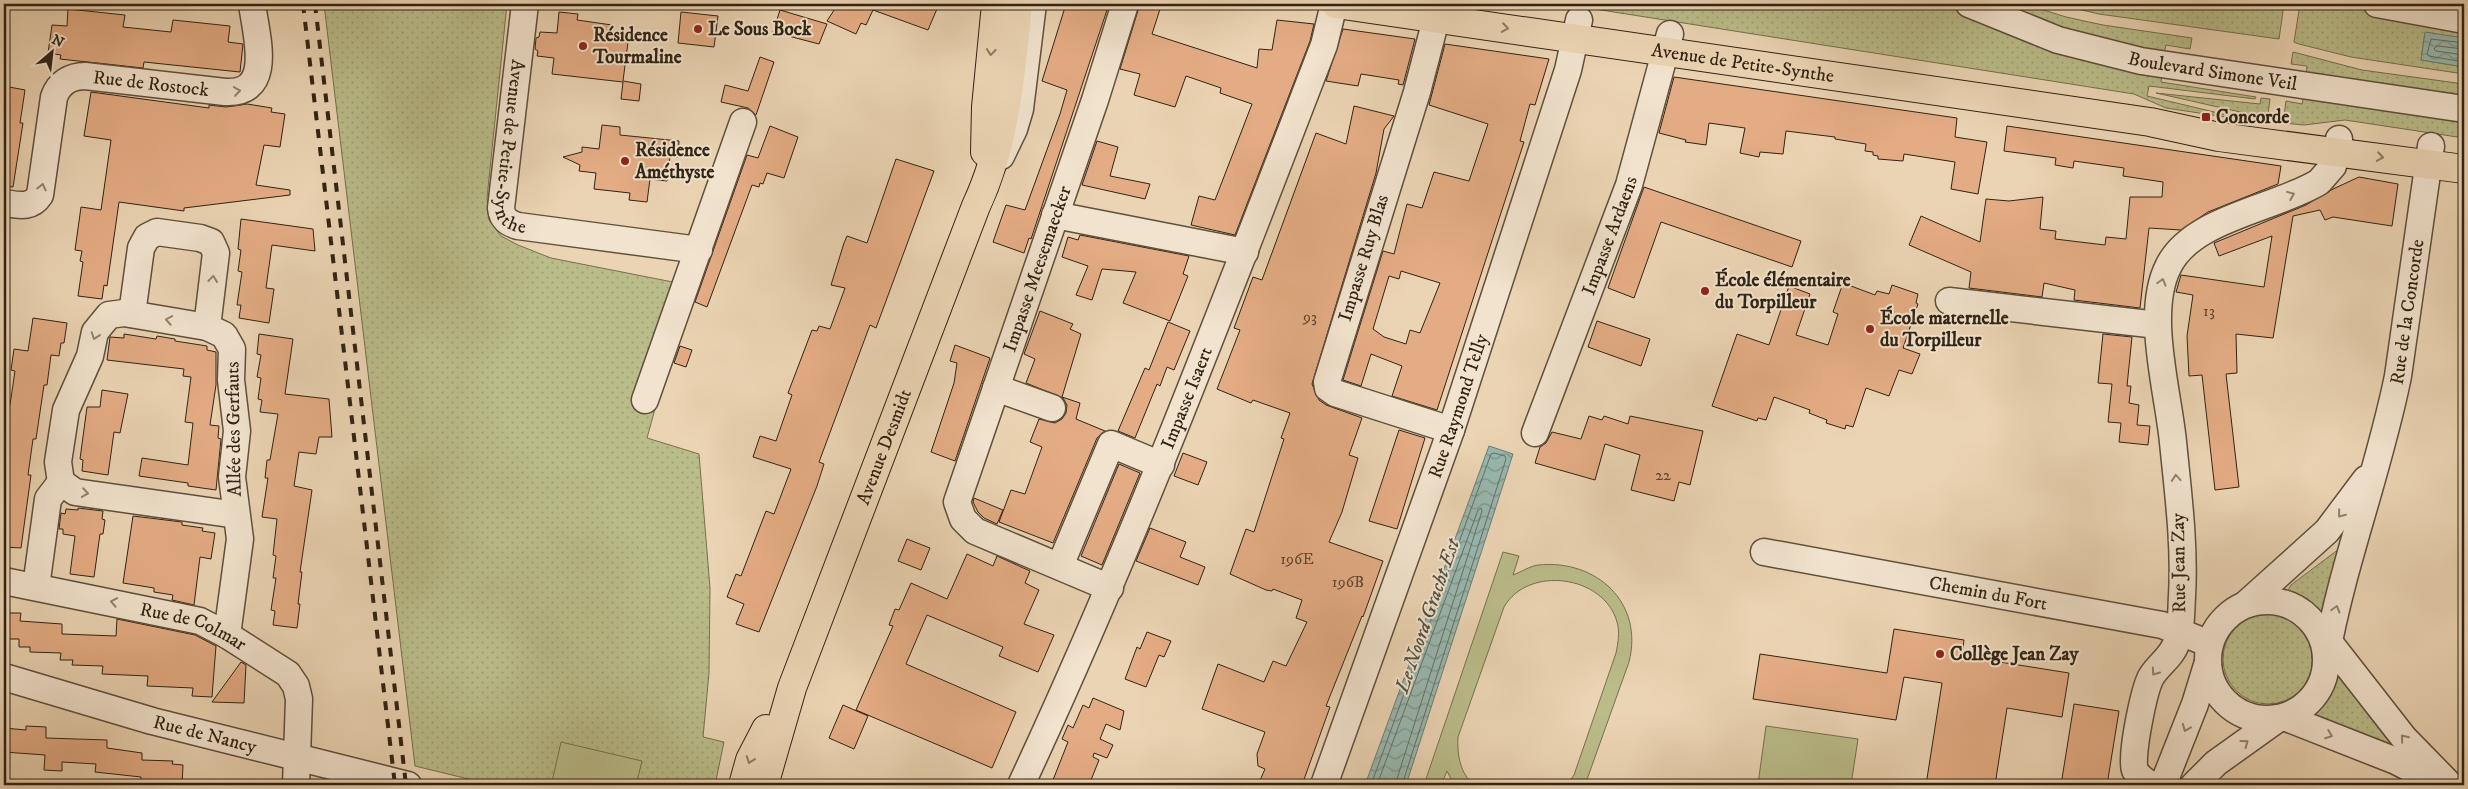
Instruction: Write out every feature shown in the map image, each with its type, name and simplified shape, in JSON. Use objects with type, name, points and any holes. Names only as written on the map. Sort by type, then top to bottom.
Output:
[{"type":"main road","name":"Avenue Desmidt","points":[[976,206],[984,154],[986,107],[996,4]]},
{"type":"main road","name":"Avenue Desmidt","points":[[764,785],[792,688],[976,206],[990,176],[1005,114],[1018,4]]},
{"type":"main road","name":"Avenue de Petite-Synthe","points":[[1335,4],[1445,9],[1668,42],[2150,122],[2219,137],[2297,147],[2338,145],[2366,137],[2430,155],[2464,169]]},
{"type":"main road","name":"Avenue de Petite-Synthe","points":[[2430,155],[2464,151]]},
{"type":"main road","name":"Avenue Desmidt","points":[[743,785],[757,744],[792,688]]},
{"type":"street","name":"Rue de Rostock","points":[[4,203],[25,206],[32,203],[40,195],[54,97],[59,86],[66,80],[85,76],[232,92],[241,92],[248,88],[256,76],[259,63],[252,4]]},
{"type":"street","name":"Avenue de Petite-Synthe","points":[[525,4],[502,208],[503,216],[508,222],[518,226],[699,250]]},
{"type":"street","name":"Avenue Desmidt","points":[[990,176],[1011,136],[1019,116],[1033,4]]},
{"type":"street","name":"Impasse Meesemaecker","points":[[1060,566],[975,531],[960,514],[958,495],[1095,100],[1125,4]]},
{"type":"street","name":"Impasse Isaert","points":[[1021,785],[1110,588],[1161,465],[1324,45],[1335,4]]},
{"type":"street","name":"Boulevard Simone Veil","points":[[1969,4],[2058,40],[2141,61],[2464,109]]},
{"type":"street","points":[[2377,4],[2464,20]]},
{"type":"street","name":"Impasse Ruy Blas","points":[[1445,9],[1326,382],[1328,388],[1335,393],[1451,430]]},
{"type":"street","name":"Rue Raymond Telly","points":[[1324,785],[1451,430],[1560,94],[1577,29]]},
{"type":"street","name":"Impasse Ardaens","points":[[1535,433],[1629,185],[1668,42]]},
{"type":"street","points":[[645,400],[743,122]]},
{"type":"street","name":"Rue Jean Zay","points":[[2151,785],[2143,780],[2135,770],[2134,762],[2144,696],[2151,676],[2175,648],[2180,632],[2182,593],[2181,527],[2173,443],[2157,323],[2159,295],[2165,273],[2177,252],[2186,242],[2200,232],[2320,182],[2331,170],[2338,145]]},
{"type":"street","name":"Rue de la Concorde","points":[[2324,641],[2334,614],[2378,460],[2398,376],[2430,155]]},
{"type":"street","points":[[1055,215],[1245,252]]},
{"type":"street","points":[[132,314],[141,248],[146,237],[158,232],[200,238],[211,242],[216,253],[207,327]]},
{"type":"street","points":[[1949,301],[2157,323]]},
{"type":"street","name":"Allée des Gerfauts","points":[[227,635],[240,539],[237,515],[232,476],[237,431],[230,380],[232,349],[224,335],[207,327],[132,314],[116,313],[109,316],[95,332],[90,356],[66,410],[58,462],[61,482],[75,492],[237,515]]},
{"type":"street","points":[[996,388],[1052,408]]},
{"type":"street","points":[[1110,588],[1060,566],[1111,444],[1161,465]]},
{"type":"street","name":"Rue de la Concorde","points":[[2246,604],[2334,524],[2378,460]]},
{"type":"street","points":[[36,587],[48,500],[61,482]]},
{"type":"street","name":"Chemin du Fort","points":[[1764,552],[2144,622],[2180,632],[2208,654]]},
{"type":"street","name":"Rue de Colmar","points":[[4,581],[191,618],[227,635],[288,674],[296,686],[300,699],[296,785]]},
{"type":"street","points":[[2163,785],[2192,711],[2208,654],[2223,620],[2246,604],[2264,601],[2283,603],[2300,610],[2404,738],[2450,785]]},
{"type":"street","points":[[2194,785],[2216,763],[2282,718],[2304,706],[2317,692],[2324,676],[2324,641]]},
{"type":"street","points":[[2208,654],[2214,687],[2232,708],[2243,715],[2256,719],[2282,718],[2396,761],[2441,785]]},
{"type":"street","name":"Rue de Nancy","points":[[4,677],[132,716],[407,785]]},
{"type":"green space","points":[[324,4],[507,4],[487,198],[489,220],[501,236],[551,258],[693,286],[652,408],[655,409],[647,438],[699,454],[710,588],[709,673],[703,737],[724,742],[715,785],[493,785],[415,766]]},
{"type":"green space","points":[[1563,4],[1944,4],[1974,18],[2162,74],[2161,82],[2256,97],[2255,99],[2149,86],[2147,96],[2252,121],[2166,108],[2134,94]]},
{"type":"green space","points":[[1995,4],[2024,4],[2066,17],[2103,25],[2192,38],[2190,49],[2166,45],[2164,54],[2058,28]]},
{"type":"green space","points":[[2056,4],[2284,4],[2279,39],[2099,14]]},
{"type":"green space","points":[[2300,4],[2341,4],[2464,25],[2464,38],[2425,33],[2421,60],[2464,67],[2464,74],[2351,57],[2294,42]]},
{"type":"green space","points":[[2293,52],[2362,70],[2464,84],[2464,99],[2306,76],[2307,66],[2291,64]]},
{"type":"green space","points":[[2156,93],[2260,104],[2261,98],[2270,99],[2267,123],[2257,122],[2258,116]]},
{"type":"green space","points":[[2304,94],[2464,119],[2464,138],[2345,120],[2304,125],[2283,123],[2286,101],[2302,104]]},
{"type":"green space","points":[[2339,549],[2322,615],[2309,603],[2290,594],[2288,590],[2291,585]]},
{"type":"green space","points":[[1503,552],[1519,556],[1513,575],[1538,565],[1559,565],[1579,569],[1597,577],[1611,589],[1622,604],[1629,621],[1632,641],[1629,662],[1585,785],[1567,785],[1574,775],[1616,653],[1618,630],[1617,622],[1609,606],[1597,594],[1582,586],[1565,581],[1547,581],[1530,585],[1515,594],[1504,607],[1458,737],[1460,763],[1465,775],[1474,785],[1454,785],[1447,771],[1441,785],[1425,782]]},
{"type":"green space","points":[[2268,614],[2285,617],[2300,627],[2310,642],[2313,659],[2310,676],[2300,691],[2285,701],[2268,704],[2251,701],[2236,691],[2226,676],[2223,659],[2226,642],[2236,627],[2251,617]]},
{"type":"green space","points":[[2337,677],[2340,678],[2394,748],[2308,715],[2324,699],[2332,682]]},
{"type":"green space","points":[[1766,726],[1858,739],[1851,785],[1758,784]]},
{"type":"green space","points":[[561,742],[642,761],[636,785],[568,785],[552,782]]},
{"type":"water","points":[[2425,32],[2464,38],[2464,67],[2421,60]]},
{"type":"water","name":"Le Noord Gracht Est","points":[[1489,446],[1513,454],[1406,785],[1365,785]]},
{"type":"building","points":[[838,4],[939,4],[928,30],[873,10],[866,25],[861,23],[856,34],[827,21]]},
{"type":"building","points":[[1066,4],[1109,4],[1031,239],[1029,238],[1024,253],[993,242],[1006,205],[1025,210],[1060,114],[1067,90],[1042,81]]},
{"type":"building","points":[[1140,4],[1161,6],[1152,34],[1257,68],[1259,49],[1272,50],[1277,20],[1314,24],[1310,41],[1235,235],[1191,225],[1199,196],[1215,200],[1252,104],[1220,93],[1221,88],[1186,76],[1175,107],[1134,95],[1140,74],[1120,69]]},
{"type":"building","points":[[68,9],[125,15],[123,27],[171,32],[173,20],[230,26],[228,42],[243,44],[240,72],[144,62],[143,68],[60,59],[61,55],[48,53],[52,25],[67,26]]},
{"type":"building","points":[[780,10],[827,24],[819,44],[773,32]]},
{"type":"building","name":"Résidence Tourmaline","points":[[559,12],[578,14],[577,20],[612,25],[610,40],[628,42],[623,81],[641,84],[639,101],[621,99],[623,82],[552,74],[554,58],[537,56],[538,51],[535,49],[536,38],[539,37],[540,32],[557,33]]},
{"type":"building","name":"Le Sous Bock","points":[[681,12],[718,16],[714,47],[678,43]]},
{"type":"building","points":[[1343,29],[1415,39],[1403,85],[1398,84],[1399,80],[1361,74],[1358,86],[1326,81]]},
{"type":"building","points":[[1445,44],[1549,59],[1535,105],[1530,104],[1520,141],[1524,142],[1437,410],[1392,396],[1402,366],[1371,354],[1361,386],[1343,380],[1383,251],[1394,254],[1407,204],[1422,208],[1434,172],[1469,181],[1488,124],[1429,105]],"holes":[[[1401,271],[1440,283],[1420,333],[1410,330],[1406,344],[1384,337],[1373,329],[1389,276],[1399,279]]]},
{"type":"building","points":[[760,57],[774,62],[756,115],[748,108],[721,102],[725,85],[748,91]]},
{"type":"building","points":[[1674,77],[1957,118],[1955,137],[1987,142],[1978,194],[1951,189],[1955,162],[1904,154],[1903,161],[1878,159],[1878,156],[1873,155],[1873,152],[1865,151],[1866,144],[1835,139],[1835,137],[1786,131],[1783,154],[1760,152],[1759,157],[1740,153],[1745,128],[1709,123],[1706,145],[1685,142],[1686,140],[1659,133]]},
{"type":"building","points":[[4,86],[25,90],[20,123],[23,123],[13,187],[4,186]]},
{"type":"building","points":[[91,92],[209,108],[209,105],[226,107],[247,104],[272,108],[271,112],[285,114],[280,147],[264,145],[256,185],[290,190],[290,195],[184,208],[184,211],[119,202],[107,286],[104,285],[102,299],[78,296],[83,262],[80,261],[82,251],[75,250],[81,207],[101,210],[111,140],[84,136]]},
{"type":"building","points":[[1354,106],[1394,116],[1384,129],[1376,173],[1312,384],[1319,400],[1326,405],[1362,418],[1349,455],[1358,458],[1342,512],[1329,542],[1383,561],[1363,617],[1326,706],[1330,707],[1302,785],[1258,785],[1265,769],[1258,766],[1257,754],[1265,732],[1202,709],[1218,664],[1264,682],[1273,661],[1286,666],[1307,622],[1296,618],[1302,600],[1273,589],[1272,591],[1266,590],[1230,574],[1246,529],[1254,532],[1284,439],[1281,438],[1290,413],[1253,400],[1251,403],[1217,389],[1240,330],[1234,328],[1253,277],[1262,280],[1316,133],[1346,144]]},
{"type":"building","name":"Résidence Améthyste","points":[[602,125],[620,127],[620,135],[679,141],[678,157],[670,157],[667,181],[650,179],[647,202],[629,200],[630,193],[594,189],[596,173],[579,171],[580,165],[563,157],[582,152],[582,147],[599,149]]},
{"type":"building","points":[[770,126],[798,137],[784,178],[767,173],[763,184],[760,183],[759,187],[752,185],[707,307],[695,302],[747,155],[758,158]]},
{"type":"building","points":[[2007,126],[2281,166],[2278,184],[2208,212],[2181,230],[2149,228],[2140,308],[2074,300],[2075,290],[2044,283],[2042,297],[1969,288],[1971,272],[1909,245],[1921,216],[1980,242],[1986,199],[2009,201],[2043,197],[2040,229],[2056,231],[2055,239],[2105,245],[2106,237],[2126,239],[2130,197],[2162,197],[2163,182],[2123,176],[2124,168],[2074,161],[2073,168],[2055,165],[2056,158],[2004,151]]},
{"type":"building","points":[[1097,141],[1118,147],[1110,176],[1150,184],[1145,199],[1082,185]]},
{"type":"building","points":[[896,159],[934,171],[876,328],[870,325],[819,462],[824,464],[817,486],[759,632],[736,624],[744,604],[727,597],[736,574],[741,576],[766,511],[774,514],[791,469],[753,457],[760,436],[776,441],[792,395],[788,393],[812,330],[817,331],[819,326],[830,329],[845,288],[831,285],[844,243],[847,236],[867,243]]},
{"type":"building","points":[[2359,177],[2398,184],[2392,226],[2333,217],[2325,220],[2320,210],[2293,216],[2273,338],[2236,334],[2237,373],[2226,374],[2239,487],[2215,490],[2202,375],[2189,376],[2187,336],[2193,295],[2176,292],[2181,275],[2264,287],[2272,236],[2219,256],[2214,243],[2306,205],[2333,189]]},
{"type":"building","points":[[1644,187],[1801,241],[1792,267],[1661,222],[1634,298],[1608,288]]},
{"type":"building","points":[[241,219],[313,229],[315,251],[272,245],[266,288],[274,289],[269,323],[239,318],[241,305],[237,305],[242,272],[238,271],[241,250],[238,249]]},
{"type":"building","points":[[1080,235],[1189,256],[1183,274],[1188,276],[1170,321],[1123,303],[1136,272],[1102,269],[1092,300],[1076,295],[1088,266],[1062,257],[1068,237],[1078,240]]},
{"type":"building","points":[[1843,283],[1875,295],[1877,291],[1889,294],[1892,285],[1918,294],[1916,303],[1918,304],[1903,348],[1920,354],[1912,374],[1899,370],[1889,396],[1866,388],[1853,427],[1846,425],[1845,429],[1826,423],[1827,420],[1809,413],[1810,410],[1774,397],[1766,420],[1758,418],[1757,421],[1712,406],[1737,334],[1769,345],[1789,286],[1810,294],[1796,335],[1828,345],[1838,314],[1833,312]]},
{"type":"building","points":[[1040,311],[1073,324],[1070,329],[1081,334],[1062,397],[1080,403],[1076,419],[1105,431],[1097,438],[1053,543],[999,522],[1011,490],[1025,494],[1042,447],[1030,442],[1039,419],[1055,423],[1062,419],[1066,413],[1067,405],[1063,398],[1026,383],[1035,359],[1024,354]]},
{"type":"building","points":[[33,318],[67,323],[64,343],[61,343],[59,356],[51,355],[47,385],[44,385],[36,439],[33,439],[28,475],[31,475],[21,548],[4,547],[4,404],[10,405],[15,371],[11,370],[14,349],[28,351]]},
{"type":"building","points":[[1597,321],[1650,339],[1641,366],[1588,347]]},
{"type":"building","points":[[1168,322],[1190,331],[1174,370],[1167,367],[1160,386],[1157,384],[1135,438],[1118,431],[1145,368],[1149,370]]},
{"type":"building","points":[[124,334],[156,339],[157,336],[175,339],[175,341],[207,346],[207,350],[216,352],[216,385],[210,425],[219,426],[218,438],[221,439],[216,490],[188,486],[188,483],[139,476],[142,458],[188,465],[193,423],[185,422],[191,377],[183,376],[184,369],[107,360],[110,337],[124,338]]},
{"type":"building","points":[[259,334],[293,339],[285,394],[329,399],[332,437],[319,437],[316,454],[299,452],[294,486],[312,490],[300,572],[302,572],[297,628],[273,625],[275,611],[271,610],[276,578],[273,578],[276,556],[273,555],[277,519],[262,517],[268,478],[265,478],[267,460],[270,460],[278,414],[260,412],[262,400],[258,399],[261,378],[257,377],[261,355],[257,354]]},
{"type":"building","points":[[2103,334],[2132,337],[2127,386],[2131,386],[2129,403],[2139,405],[2137,425],[2150,426],[2148,445],[2119,442],[2121,423],[2108,422],[2112,384],[2098,383]]},
{"type":"building","points":[[955,345],[990,358],[955,461],[931,452],[954,383],[957,363],[950,361]]},
{"type":"building","points":[[680,346],[692,350],[686,367],[674,363]]},
{"type":"building","points":[[102,390],[128,394],[120,433],[114,432],[108,475],[82,471],[83,460],[80,459],[87,407],[100,407]]},
{"type":"building","points":[[1589,416],[1602,420],[1604,416],[1628,424],[1630,416],[1703,431],[1690,485],[1679,482],[1674,501],[1631,490],[1640,455],[1605,444],[1595,480],[1535,463],[1540,447],[1546,443],[1552,432],[1581,439]]},
{"type":"building","points":[[1399,430],[1425,438],[1397,529],[1369,521]]},
{"type":"building","points":[[1183,453],[1207,462],[1198,485],[1174,476]]},
{"type":"building","points":[[1119,464],[1140,473],[1102,565],[1081,556]]},
{"type":"building","points":[[974,498],[1003,510],[997,524],[984,518],[978,512],[973,502]]},
{"type":"building","points":[[78,508],[103,511],[102,519],[105,520],[103,534],[100,534],[94,577],[70,574],[75,536],[63,534],[63,529],[59,529],[61,513],[65,514],[66,509],[78,510]]},
{"type":"building","points":[[133,516],[182,522],[182,525],[203,528],[202,531],[215,533],[211,559],[200,557],[194,605],[172,600],[173,595],[154,592],[154,588],[123,583]]},
{"type":"building","points":[[1150,528],[1186,542],[1180,557],[1205,567],[1198,585],[1136,561]]},
{"type":"building","points":[[907,539],[930,548],[921,570],[898,561]]},
{"type":"building","points":[[967,554],[993,566],[997,556],[1030,571],[1025,583],[1039,590],[1024,624],[1054,635],[1038,672],[999,656],[1003,647],[927,615],[906,664],[1016,712],[992,768],[856,710],[893,626],[889,625],[895,609],[899,610],[911,583],[947,599]]},
{"type":"building","points":[[4,613],[21,613],[20,621],[62,624],[62,634],[116,636],[117,619],[195,635],[216,646],[212,697],[192,696],[193,688],[147,686],[148,676],[102,674],[103,666],[72,665],[73,660],[60,660],[61,653],[30,652],[30,647],[19,647],[19,639],[4,639]]},
{"type":"building","points":[[1894,629],[1964,640],[1962,656],[2069,673],[2062,717],[2007,708],[1995,785],[1926,785],[1942,683],[1904,677],[1896,720],[1753,699],[1760,654],[1887,673]]},
{"type":"building","points":[[1147,632],[1171,641],[1164,657],[1159,655],[1146,687],[1125,679],[1137,647],[1140,649]]},
{"type":"building","points":[[241,662],[246,665],[244,703],[212,702]]},
{"type":"building","points":[[1093,698],[1124,711],[1120,730],[1106,724],[1100,739],[1113,745],[1107,758],[1094,753],[1093,757],[1099,760],[1089,785],[1051,785],[1068,742],[1062,739],[1068,725],[1073,728],[1083,705],[1089,708]]},
{"type":"building","points":[[2074,704],[2119,711],[2107,785],[2061,785]]},
{"type":"building","points":[[843,705],[868,716],[854,749],[829,738]]},
{"type":"building","points":[[26,726],[46,727],[46,738],[107,740],[107,748],[142,753],[142,760],[173,761],[172,764],[183,765],[182,785],[141,785],[141,777],[95,772],[96,764],[62,762],[62,771],[44,770],[45,755],[4,752],[4,728],[26,730]]},
{"type":"railway","points":[[303,4],[395,785]]},
{"type":"railway","points":[[315,4],[406,785]]},
{"type":"place","name":"Le Sous Bock","points":[[698,29]]},
{"type":"place","name":"Résidence Tourmaline","points":[[583,46]]},
{"type":"place","name":"Concorde","points":[[2206,117]]},
{"type":"place","name":"Résidence Améthyste","points":[[625,161]]},
{"type":"place","name":"École élémentaire du Torpilleur","points":[[1705,291]]},
{"type":"place","name":"École maternelle du Torpilleur","points":[[1870,329]]},
{"type":"place","name":"Collège Jean Zay","points":[[1940,654]]}]
